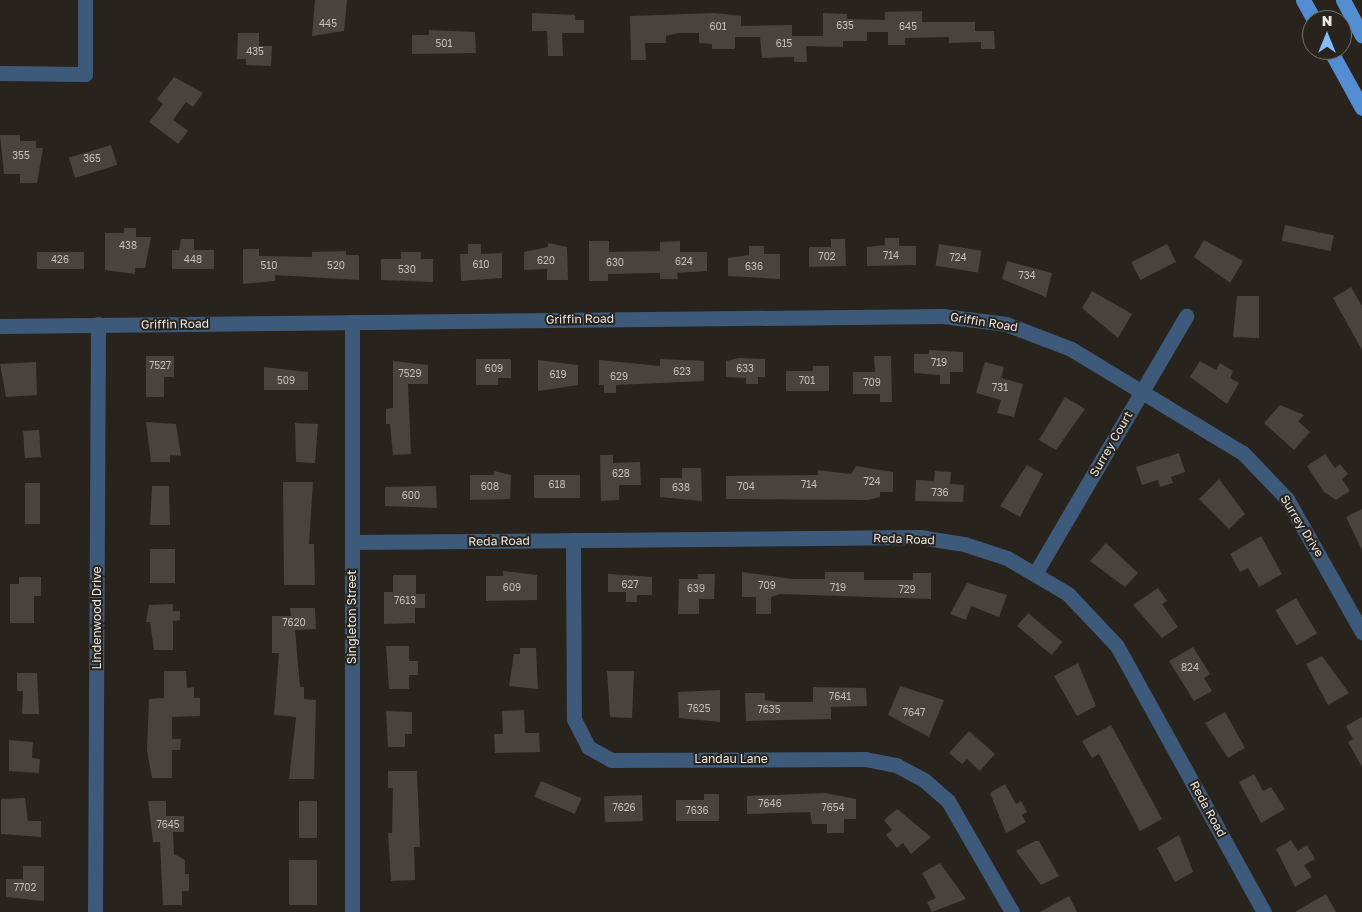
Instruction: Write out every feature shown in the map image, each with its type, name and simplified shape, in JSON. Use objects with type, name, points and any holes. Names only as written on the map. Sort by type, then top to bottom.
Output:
[{"type":"main road","points":[[1343,0],[1362,34]]},
{"type":"main road","points":[[1336,60],[1362,108]]},
{"type":"street","points":[[0,73],[85,74],[85,0]]},
{"type":"street","name":"Griffin Road","points":[[0,326],[956,316],[1036,333],[1142,391]]},
{"type":"street","name":"Surrey Court","points":[[1036,572],[1186,316]]},
{"type":"street","name":"Singleton Street","points":[[352,322],[352,912]]},
{"type":"street","name":"Lindenwood Drive","points":[[95,912],[98,324]]},
{"type":"street","name":"Surrey Drive","points":[[1142,391],[1222,438],[1271,479],[1301,521],[1362,632]]},
{"type":"street","name":"Reda Road","points":[[352,542],[920,537],[977,547],[1036,572],[1087,612],[1128,662],[1264,912]]},
{"type":"street","name":"Landau Lane","points":[[574,540],[574,719],[588,747],[610,760],[865,759],[896,765],[924,780],[948,801],[1012,912]]},
{"type":"building","points":[[315,0],[347,0],[344,31],[312,36]]},
{"type":"building","points":[[922,11],[922,22],[975,22],[975,31],[994,31],[995,49],[981,49],[981,42],[949,43],[949,37],[905,38],[905,45],[888,45],[888,32],[867,32],[867,41],[843,41],[843,47],[806,46],[807,62],[794,62],[794,57],[762,58],[760,37],[735,37],[735,49],[712,49],[712,44],[699,43],[699,33],[678,33],[666,36],[666,43],[645,43],[646,60],[631,60],[630,16],[715,13],[741,16],[741,26],[792,25],[792,36],[823,36],[823,13],[847,14],[847,19],[885,20],[885,12]]},
{"type":"building","points":[[532,13],[575,15],[575,20],[584,20],[584,33],[562,33],[563,56],[548,56],[547,31],[532,31]]},
{"type":"building","points":[[429,30],[475,32],[476,53],[412,54],[412,35],[429,35]]},
{"type":"building","points":[[238,33],[259,33],[259,46],[272,46],[271,66],[246,65],[246,59],[237,59]]},
{"type":"building","points":[[174,77],[203,93],[193,107],[186,102],[173,120],[188,131],[178,144],[149,122],[163,104],[157,99]]},
{"type":"building","points":[[0,135],[20,135],[20,141],[36,141],[36,148],[43,148],[37,183],[20,183],[20,174],[4,174]]},
{"type":"building","points":[[111,145],[117,165],[75,178],[69,158]]},
{"type":"building","points":[[1285,225],[1334,235],[1331,251],[1282,241]]},
{"type":"building","points":[[124,228],[136,228],[136,237],[151,237],[145,268],[135,268],[135,274],[105,270],[105,233],[124,233]]},
{"type":"building","points":[[885,238],[899,238],[899,246],[916,246],[916,265],[867,266],[867,247],[885,245]]},
{"type":"building","points":[[181,239],[194,239],[194,250],[214,250],[214,269],[172,269],[172,250],[179,250]]},
{"type":"building","points":[[831,239],[845,239],[846,266],[809,267],[809,247],[831,247]]},
{"type":"building","points":[[1204,240],[1243,261],[1230,283],[1194,257]]},
{"type":"building","points":[[589,241],[609,241],[609,252],[660,251],[660,242],[680,241],[680,252],[707,252],[707,271],[677,273],[678,279],[660,279],[660,273],[608,274],[608,281],[589,281]]},
{"type":"building","points":[[548,243],[567,247],[568,280],[547,280],[547,269],[524,270],[524,252],[548,247]]},
{"type":"building","points":[[468,244],[481,244],[481,254],[502,253],[502,278],[461,281],[460,254],[468,254]]},
{"type":"building","points":[[939,244],[981,251],[978,272],[936,266]]},
{"type":"building","points":[[1167,244],[1176,262],[1140,280],[1131,262]]},
{"type":"building","points":[[749,246],[764,246],[764,254],[780,254],[780,279],[728,276],[728,258],[749,255]]},
{"type":"building","points":[[243,249],[259,249],[259,256],[312,257],[312,252],[346,251],[346,255],[359,255],[359,280],[275,275],[275,281],[243,284]]},
{"type":"building","points":[[37,252],[84,252],[84,269],[37,269]]},
{"type":"building","points":[[401,252],[421,252],[421,259],[433,259],[433,282],[381,280],[381,259],[401,259]]},
{"type":"building","points":[[1007,261],[1052,273],[1046,297],[1002,279]]},
{"type":"building","points":[[1351,287],[1362,306],[1362,350],[1333,298]]},
{"type":"building","points":[[1092,291],[1132,314],[1118,338],[1082,308]]},
{"type":"building","points":[[1237,296],[1259,296],[1259,338],[1233,337]]},
{"type":"building","points":[[929,350],[963,352],[963,372],[950,372],[950,384],[940,384],[940,375],[914,373],[914,354],[929,354]]},
{"type":"building","points":[[146,356],[174,356],[174,377],[164,377],[164,397],[146,397]]},
{"type":"building","points":[[874,356],[891,356],[892,402],[880,402],[880,394],[853,394],[853,372],[875,372]]},
{"type":"building","points":[[739,358],[765,359],[765,377],[758,377],[758,384],[746,384],[746,378],[726,377],[726,361]]},
{"type":"building","points":[[476,359],[511,359],[511,378],[498,378],[498,385],[476,385]]},
{"type":"building","points":[[660,359],[704,361],[704,381],[616,385],[616,393],[604,393],[604,385],[599,385],[599,360],[660,366]]},
{"type":"building","points":[[538,360],[578,365],[578,385],[538,391]]},
{"type":"building","points":[[393,361],[428,365],[428,384],[408,384],[411,454],[393,455],[390,424],[386,424],[386,409],[393,408]]},
{"type":"building","points":[[1200,361],[1216,370],[1220,363],[1233,371],[1230,378],[1239,383],[1227,404],[1190,377]]},
{"type":"building","points":[[36,362],[37,395],[6,397],[0,364]]},
{"type":"building","points":[[985,362],[1004,367],[1001,378],[1023,384],[1014,417],[997,413],[1001,400],[976,393]]},
{"type":"building","points":[[813,366],[829,366],[829,391],[786,391],[786,371],[813,371]]},
{"type":"building","points":[[264,367],[308,372],[308,390],[264,390]]},
{"type":"building","points":[[1065,397],[1085,409],[1056,450],[1039,440]]},
{"type":"building","points":[[1280,405],[1304,415],[1298,421],[1310,432],[1294,450],[1264,423]]},
{"type":"building","points":[[146,422],[176,424],[181,456],[170,455],[170,462],[151,462]]},
{"type":"building","points":[[295,423],[318,424],[315,463],[296,462]]},
{"type":"building","points":[[39,430],[41,457],[25,458],[23,431]]},
{"type":"building","points":[[1179,453],[1185,472],[1171,477],[1173,483],[1160,487],[1158,480],[1142,485],[1136,467]]},
{"type":"building","points":[[1325,454],[1335,468],[1340,464],[1348,474],[1342,479],[1350,491],[1336,500],[1324,492],[1307,466]]},
{"type":"building","points":[[600,455],[613,455],[613,463],[640,462],[641,485],[619,485],[619,500],[601,501]]},
{"type":"building","points":[[1027,465],[1043,474],[1020,517],[1000,506]]},
{"type":"building","points":[[856,466],[893,472],[893,492],[880,492],[880,497],[868,500],[726,499],[726,476],[818,475],[818,470],[851,474]]},
{"type":"building","points":[[682,468],[701,468],[702,501],[660,497],[660,478],[682,478]]},
{"type":"building","points":[[494,471],[511,475],[510,499],[470,500],[470,475],[494,475]]},
{"type":"building","points":[[935,471],[951,472],[950,484],[964,485],[963,502],[915,501],[916,480],[934,481]]},
{"type":"building","points":[[534,475],[580,475],[580,498],[534,498]]},
{"type":"building","points":[[1219,479],[1245,514],[1229,529],[1199,499]]},
{"type":"building","points":[[283,482],[313,482],[309,544],[314,544],[315,585],[284,585]]},
{"type":"building","points":[[25,483],[40,483],[40,524],[25,524]]},
{"type":"building","points":[[152,486],[169,486],[170,525],[150,525]]},
{"type":"building","points":[[436,486],[437,508],[385,506],[385,487]]},
{"type":"building","points":[[1362,509],[1362,550],[1346,517]]},
{"type":"building","points":[[1261,536],[1282,574],[1259,587],[1248,568],[1240,572],[1230,554]]},
{"type":"building","points":[[1106,543],[1138,573],[1125,587],[1090,561]]},
{"type":"building","points":[[150,549],[175,549],[175,583],[150,583]]},
{"type":"building","points":[[503,571],[537,575],[537,600],[486,601],[486,576],[503,576]]},
{"type":"building","points":[[742,572],[792,579],[825,579],[825,572],[864,572],[864,580],[913,580],[913,573],[931,573],[931,599],[780,594],[771,597],[771,614],[756,614],[756,597],[742,597]]},
{"type":"building","points":[[608,574],[652,577],[652,595],[637,595],[637,602],[626,602],[626,592],[608,592]]},
{"type":"building","points":[[698,574],[715,574],[714,599],[699,599],[699,614],[678,614],[679,579],[698,579]]},
{"type":"building","points":[[393,575],[416,575],[416,594],[425,594],[425,608],[415,608],[415,623],[384,624],[384,592],[393,592]]},
{"type":"building","points":[[19,577],[41,577],[41,596],[34,596],[34,623],[10,623],[10,584],[19,584]]},
{"type":"building","points":[[967,583],[1007,595],[999,617],[971,606],[966,620],[950,614]]},
{"type":"building","points":[[1158,588],[1167,601],[1162,604],[1178,627],[1162,638],[1133,605]]},
{"type":"building","points":[[1296,598],[1317,633],[1297,646],[1275,610]]},
{"type":"building","points":[[173,604],[173,611],[180,611],[180,620],[173,621],[173,650],[154,650],[150,622],[146,622],[149,605]]},
{"type":"building","points":[[290,608],[315,608],[316,629],[295,630],[300,687],[304,687],[304,699],[316,700],[314,779],[289,779],[296,717],[274,715],[279,653],[272,653],[272,616],[291,616]]},
{"type":"building","points":[[1028,613],[1062,642],[1052,655],[1017,626]]},
{"type":"building","points":[[386,646],[409,646],[409,661],[418,661],[418,675],[409,675],[409,689],[389,689]]},
{"type":"building","points":[[1193,647],[1210,674],[1204,678],[1212,691],[1194,701],[1169,661]]},
{"type":"building","points":[[520,648],[536,648],[538,689],[509,686],[514,654],[520,654]]},
{"type":"building","points":[[1322,656],[1349,693],[1328,705],[1306,664]]},
{"type":"building","points":[[1078,663],[1096,706],[1077,716],[1054,676]]},
{"type":"building","points":[[164,671],[186,671],[187,688],[194,687],[194,698],[200,698],[200,716],[172,717],[172,739],[181,739],[180,750],[172,750],[172,778],[152,778],[147,751],[149,699],[164,698]]},
{"type":"building","points":[[607,671],[634,671],[632,718],[610,717]]},
{"type":"building","points":[[17,673],[37,673],[39,714],[22,714],[23,691],[17,691]]},
{"type":"building","points":[[900,686],[944,700],[929,737],[888,715]]},
{"type":"building","points":[[813,687],[866,688],[867,706],[831,707],[831,719],[746,721],[745,693],[765,693],[765,700],[778,702],[813,702]]},
{"type":"building","points":[[720,690],[720,722],[679,718],[678,692]]},
{"type":"building","points":[[524,710],[525,733],[539,733],[540,752],[495,753],[494,734],[503,734],[502,711]]},
{"type":"building","points":[[386,711],[412,712],[412,734],[405,734],[405,747],[388,747]]},
{"type":"building","points":[[1225,712],[1245,748],[1228,758],[1205,723]]},
{"type":"building","points":[[1362,717],[1362,767],[1348,742],[1353,739],[1346,726]]},
{"type":"building","points":[[1111,725],[1162,819],[1140,831],[1099,754],[1092,758],[1082,741]]},
{"type":"building","points":[[969,731],[995,754],[980,771],[967,759],[962,764],[949,753]]},
{"type":"building","points":[[9,740],[33,742],[32,758],[40,759],[39,773],[9,771]]},
{"type":"building","points":[[388,771],[417,771],[420,847],[414,847],[415,880],[391,881],[388,833],[392,833],[393,788],[388,788]]},
{"type":"building","points":[[1254,774],[1263,791],[1271,787],[1285,809],[1261,823],[1239,782]]},
{"type":"building","points":[[541,781],[582,798],[575,814],[534,797]]},
{"type":"building","points":[[1005,784],[1016,804],[1021,801],[1027,812],[1022,815],[1026,822],[1006,833],[990,793]]},
{"type":"building","points":[[825,793],[856,799],[856,819],[844,819],[844,833],[827,833],[827,824],[812,824],[810,812],[747,814],[747,796]]},
{"type":"building","points":[[704,794],[719,794],[719,821],[676,821],[676,800],[704,800]]},
{"type":"building","points":[[642,795],[643,821],[605,822],[604,796]]},
{"type":"building","points":[[25,798],[28,821],[41,821],[41,837],[1,834],[1,799]]},
{"type":"building","points":[[148,801],[166,801],[166,816],[184,816],[184,832],[173,832],[174,854],[185,860],[185,874],[189,874],[189,891],[182,891],[182,905],[163,905],[160,842],[153,842]]},
{"type":"building","points":[[299,801],[317,801],[317,838],[299,838]]},
{"type":"building","points":[[897,809],[931,837],[911,854],[903,843],[897,848],[886,835],[892,830],[884,820]]},
{"type":"building","points":[[1179,835],[1193,872],[1175,882],[1157,848]]},
{"type":"building","points":[[1291,840],[1298,851],[1307,845],[1315,859],[1304,865],[1312,877],[1295,887],[1276,849]]},
{"type":"building","points":[[1035,841],[1039,841],[1059,876],[1041,885],[1016,851]]},
{"type":"building","points":[[289,860],[317,860],[317,905],[289,905]]},
{"type":"building","points":[[940,863],[966,899],[932,912],[927,902],[936,898],[922,873]]},
{"type":"building","points":[[23,866],[44,866],[44,901],[6,897],[6,879],[23,879]]},
{"type":"building","points":[[1326,894],[1336,912],[1295,912]]},
{"type":"building","points":[[1069,896],[1077,912],[1040,912]]}]
